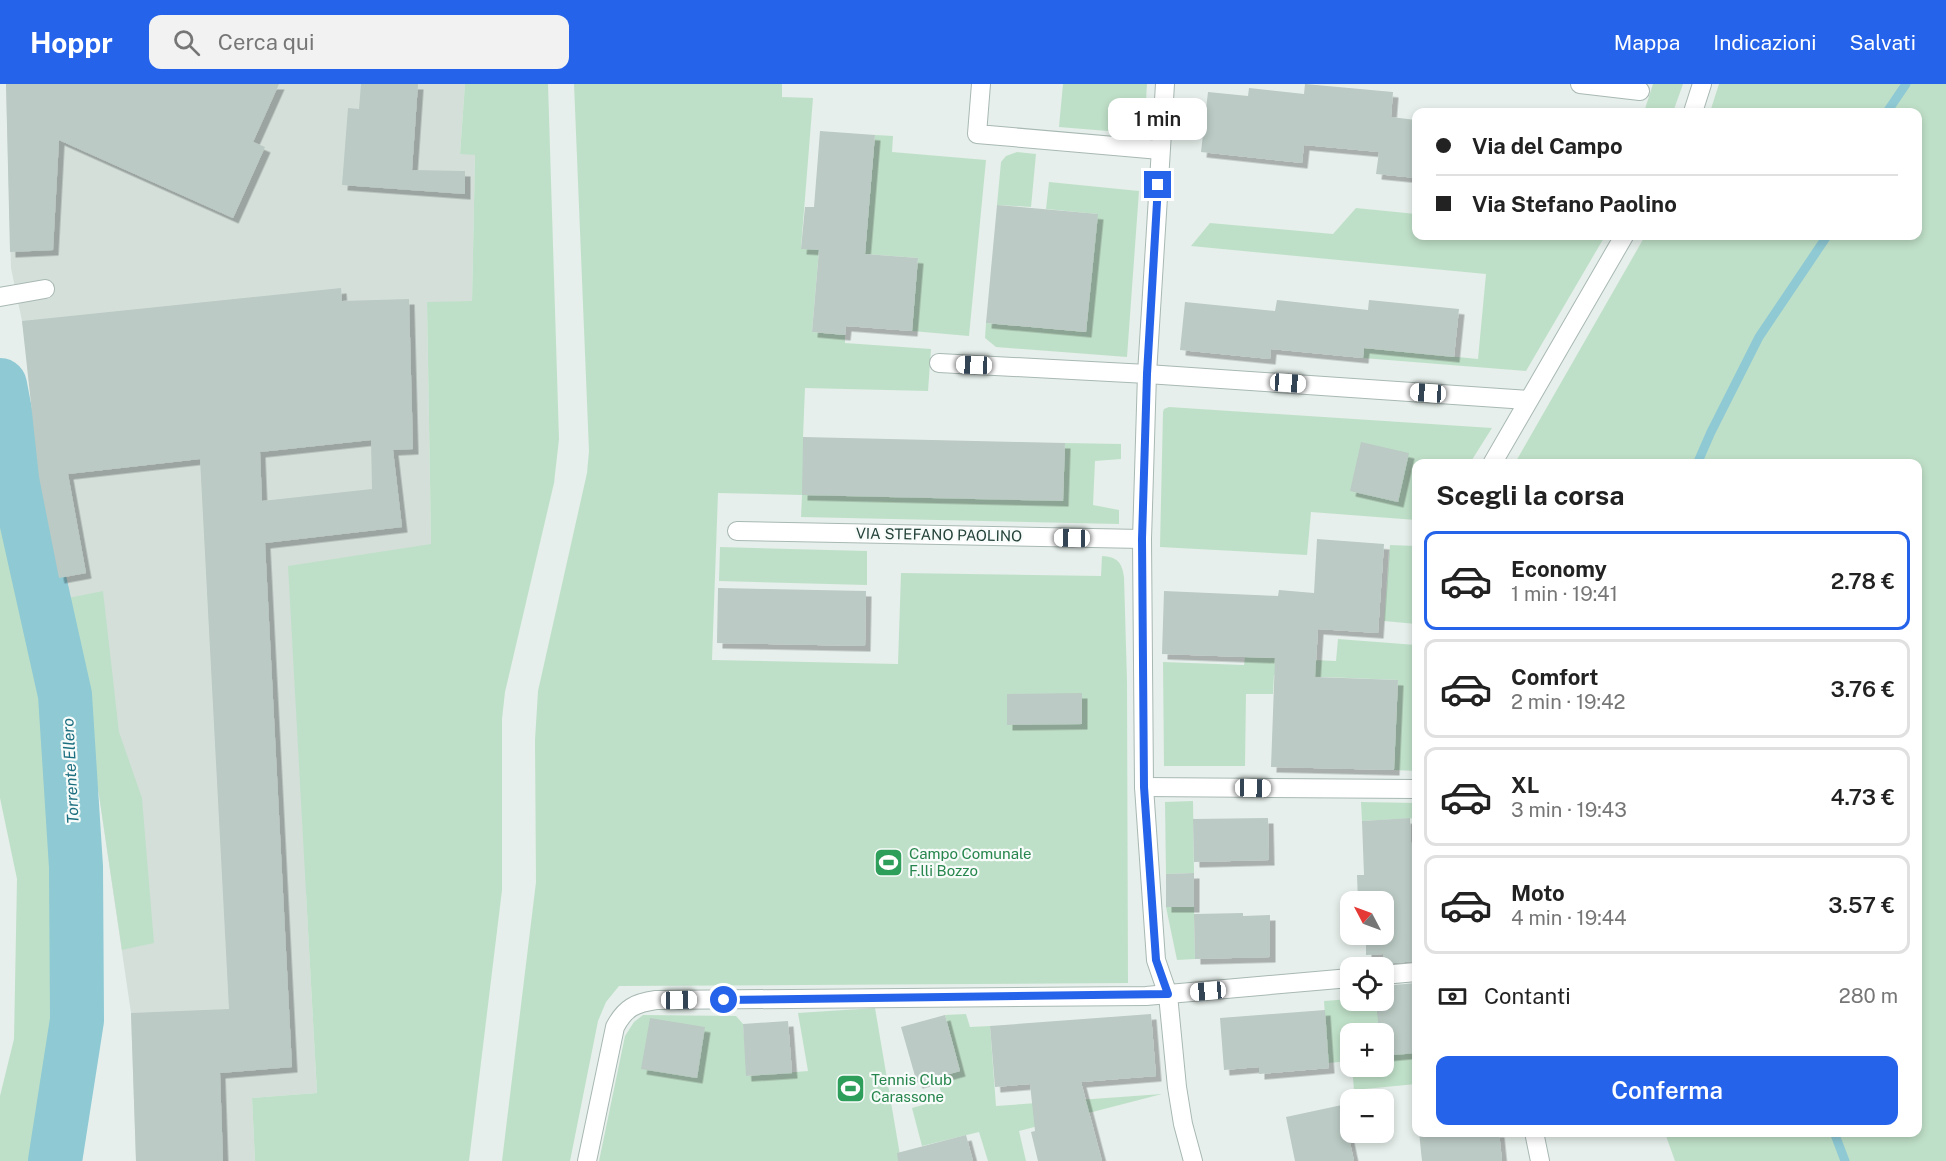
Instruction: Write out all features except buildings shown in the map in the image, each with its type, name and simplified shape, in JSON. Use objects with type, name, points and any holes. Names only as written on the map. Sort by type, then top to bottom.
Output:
[{"type":"street","points":[[981,84],[977,134],[1161,150]]},
{"type":"street","points":[[1165,84],[1147,374],[1142,539],[1144,787],[1156,960],[1168,994],[1177,1087],[1183,1124],[1193,1161]]},
{"type":"street","points":[[1580,84],[1640,91]]},
{"type":"street","points":[[1693,108],[1701,84]]},
{"type":"street","points":[[1495,459],[1622,240]]},
{"type":"street","points":[[0,297],[45,289]]},
{"type":"street","points":[[939,363],[1147,374],[1528,400]]},
{"type":"street","name":"VIA STEFANO PAOLINO","points":[[737,531],[1142,539]]},
{"type":"street","points":[[1144,787],[1412,789]]},
{"type":"street","points":[[1394,974],[1412,972]]},
{"type":"street","points":[[587,1161],[615,1027],[620,1016],[628,1008],[640,1002],[1168,994],[1340,979]]},
{"type":"street","points":[[1535,1137],[1540,1161]]},
{"type":"shaded area","points":[[6,84],[465,84],[460,154],[475,154],[472,302],[427,302],[431,544],[306,892],[317,1093],[252,1098],[255,1161],[136,1161],[131,1013],[91,741],[59,578],[22,321],[11,268]]},
{"type":"green space","points":[[465,84],[548,84],[559,439],[554,483],[505,692],[502,719],[502,890],[469,1161],[255,1161],[252,1098],[317,1093],[288,566],[431,544],[427,302],[472,301],[475,155],[460,154]]},
{"type":"green space","points":[[574,84],[782,84],[782,97],[813,98],[801,248],[819,250],[812,332],[845,335],[845,343],[931,349],[928,391],[805,388],[803,437],[1063,501],[1065,443],[1121,444],[1121,459],[1095,461],[1093,505],[1119,510],[1119,524],[801,517],[802,495],[718,493],[712,660],[898,664],[901,573],[1101,576],[1102,556],[1118,561],[1124,577],[1127,681],[1128,983],[619,986],[606,1002],[598,1021],[570,1161],[502,1161],[536,882],[535,740],[538,691],[587,473],[589,451]]},
{"type":"green space","points":[[1063,84],[1147,84],[1144,134],[1059,127]]},
{"type":"green space","points":[[1653,84],[1683,84],[1674,108],[1645,108]]},
{"type":"green space","points":[[1719,84],[1946,84],[1946,1161],[1675,1161],[1666,1137],[1922,1137],[1922,459],[1517,459],[1643,240],[1922,240],[1922,108],[1711,108]]},
{"type":"green space","points":[[875,135],[893,136],[892,152],[986,160],[969,336],[912,331],[918,258],[865,254]]},
{"type":"green space","points":[[1017,152],[1036,154],[1031,207],[997,205],[1001,162],[1006,156]]},
{"type":"green space","points":[[1049,182],[1139,191],[1127,357],[996,347],[985,338],[986,323],[1086,332],[1097,214],[1046,209]]},
{"type":"green space","points":[[1356,208],[1412,214],[1412,240],[1603,240],[1526,371],[1363,358],[1364,348],[1478,359],[1486,274],[1191,246],[1210,223],[1333,234]]},
{"type":"green space","points":[[1169,407],[1492,428],[1473,459],[1412,459],[1412,520],[1311,512],[1307,555],[1160,547],[1164,409]]},
{"type":"green space","points":[[0,457],[49,695],[61,874],[62,1020],[36,1161],[0,1161],[0,1096],[14,1039],[17,879],[0,798]]},
{"type":"green space","points":[[1390,545],[1412,546],[1412,624],[1384,621]]},
{"type":"green space","points":[[720,547],[867,551],[867,585],[719,581]]},
{"type":"green space","points":[[103,591],[119,732],[142,798],[154,943],[122,950],[91,741],[63,599]]},
{"type":"green space","points":[[1338,639],[1412,645],[1412,771],[1394,770],[1398,680],[1274,675],[1273,694],[1246,694],[1245,766],[1164,766],[1163,662],[1244,665],[1245,657],[1336,661]]},
{"type":"green space","points":[[1193,801],[1194,873],[1166,874],[1165,802]]},
{"type":"green space","points":[[1361,802],[1412,803],[1412,818],[1362,821]]},
{"type":"green space","points":[[1166,907],[1194,907],[1195,959],[1177,960]]},
{"type":"green space","points":[[1412,994],[1412,1084],[1354,1089],[1353,1077],[1394,1077],[1394,1023],[1340,1023],[1340,1062],[1328,1063],[1324,1001],[1340,1000],[1340,1011],[1394,1011],[1394,998]]},
{"type":"green space","points":[[875,1008],[901,1161],[599,1161],[625,1036],[634,1022],[643,1015],[736,1016],[743,1024],[747,1076],[808,1071],[798,1013]]},
{"type":"green space","points":[[966,1014],[970,1027],[990,1026],[996,1106],[1162,1094],[1019,1131],[1026,1161],[988,1161],[979,1132],[922,1146],[912,1108],[943,1099],[937,1078],[960,1071],[945,1015]]},
{"type":"waterway","points":[[1890,108],[1906,84]]},
{"type":"waterway","points":[[1699,459],[1759,337],[1824,240]]},
{"type":"waterway","name":"Torrente Ellero","points":[[0,385],[24,511],[65,695],[76,867],[77,1020],[55,1161]]},
{"type":"waterway","points":[[1836,1137],[1845,1161]]},
{"type":"place","name":"Campo Comunale F.lli Bozzo","points":[[888,863]]},
{"type":"place","name":"Tennis Club Carassone","points":[[850,1089]]},
{"type":"route","points":[[724,1000],[1168,994],[1156,960],[1144,787],[1142,539],[1147,374],[1158,185]]}]
